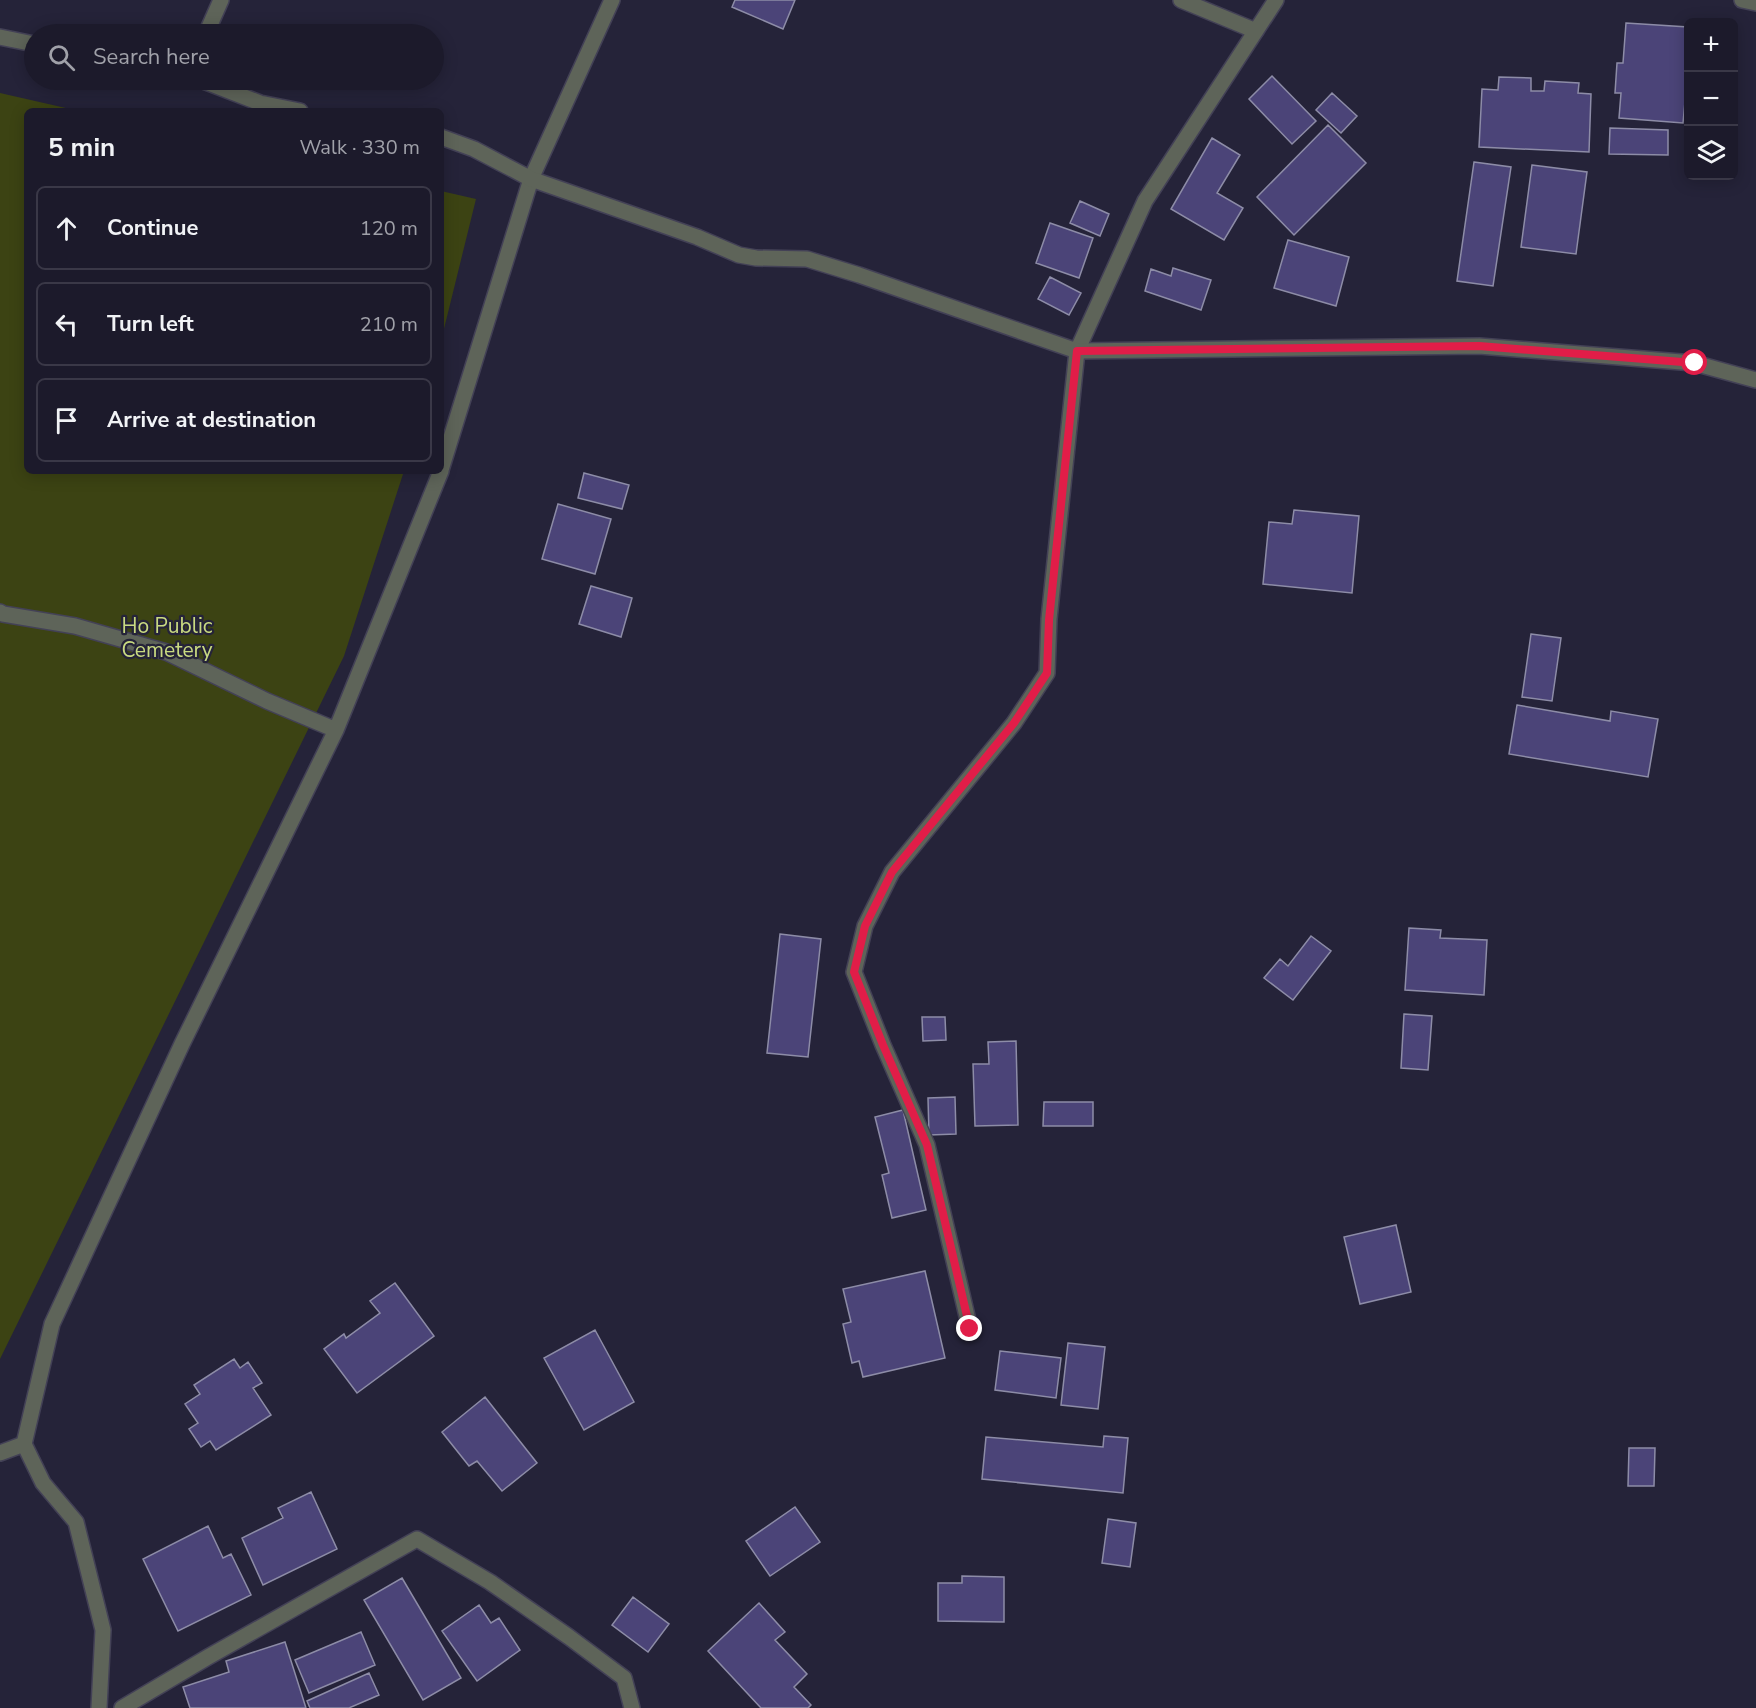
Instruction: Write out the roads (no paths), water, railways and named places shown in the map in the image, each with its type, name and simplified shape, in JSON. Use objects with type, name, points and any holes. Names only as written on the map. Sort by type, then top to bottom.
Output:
[{"type":"street","points":[[210,24],[220,0]]},
{"type":"street","points":[[444,461],[531,179],[612,0]]},
{"type":"street","points":[[1181,0],[1256,31]]},
{"type":"street","points":[[970,1329],[927,1145],[854,972],[865,926],[892,872],[1014,723],[1047,673],[1049,620],[1077,351],[1145,201],[1276,0]]},
{"type":"street","points":[[1742,0],[1756,3]]},
{"type":"street","points":[[0,37],[24,42]]},
{"type":"street","points":[[228,90],[260,102],[287,108]]},
{"type":"street","points":[[444,138],[474,149],[531,179],[697,237],[739,255],[807,259],[1077,351],[1479,346],[1695,363],[1756,380]]},
{"type":"street","points":[[99,1708],[104,1630],[76,1522],[43,1484],[24,1444],[52,1324],[182,1044],[336,730],[440,474]]},
{"type":"street","points":[[0,612],[75,626],[166,652],[336,730]]},
{"type":"street","points":[[0,1453],[24,1444]]},
{"type":"street","points":[[122,1708],[417,1539],[490,1582],[624,1678],[632,1708]]},
{"type":"park label","name":"Ho Public Cemetery","points":[[167,638]]}]
